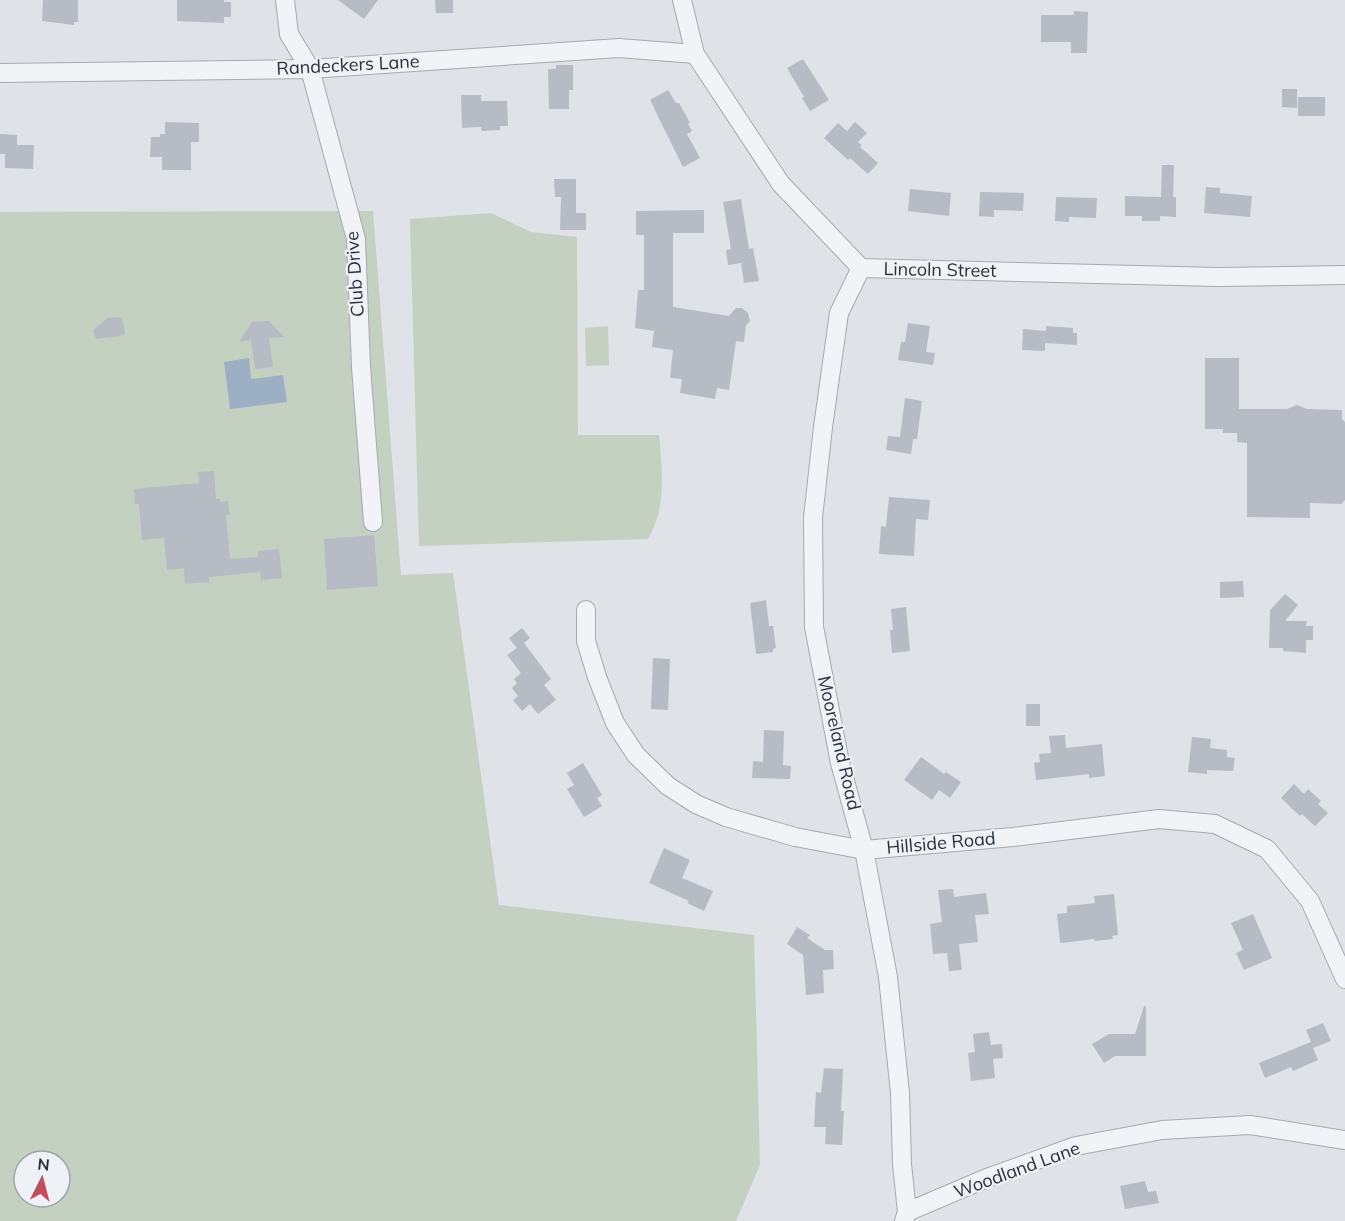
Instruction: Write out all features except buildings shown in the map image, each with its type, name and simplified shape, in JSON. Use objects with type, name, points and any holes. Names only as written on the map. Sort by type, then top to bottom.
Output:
[{"type":"street","name":"Club Drive","points":[[285,0],[289,34],[310,69],[356,239],[361,367],[373,522]]},
{"type":"street","name":"Lincoln Street","points":[[682,0],[695,54],[782,184],[861,268],[1218,277],[1345,274]]},
{"type":"street","name":"Randeckers Lane","points":[[0,73],[310,69],[619,48],[695,54]]},
{"type":"street","name":"Mooreland Road","points":[[861,268],[839,314],[823,427],[813,529],[814,627],[840,763],[864,850],[888,977],[900,1093],[905,1217]]},
{"type":"street","name":"Hillside Road","points":[[586,610],[586,641],[615,723],[636,755],[668,786],[696,804],[726,817],[795,837],[864,850],[1013,837],[1159,819],[1215,824],[1267,849],[1310,901],[1345,978]]},
{"type":"street","name":"Woodland Lane","points":[[905,1217],[987,1178],[1076,1146],[1162,1130],[1250,1125],[1345,1140]]},
{"type":"green space","points":[[373,211],[401,575],[453,573],[499,905],[754,935],[760,1165],[736,1221],[0,1221],[0,212]]},
{"type":"green space","points":[[491,213],[531,232],[577,237],[578,435],[659,435],[662,475],[661,502],[648,539],[419,546],[410,219]]},
{"type":"green space","points":[[608,326],[609,365],[586,366],[585,328]]},
{"type":"water","points":[[249,358],[251,379],[283,375],[287,402],[230,409],[224,362]]}]
